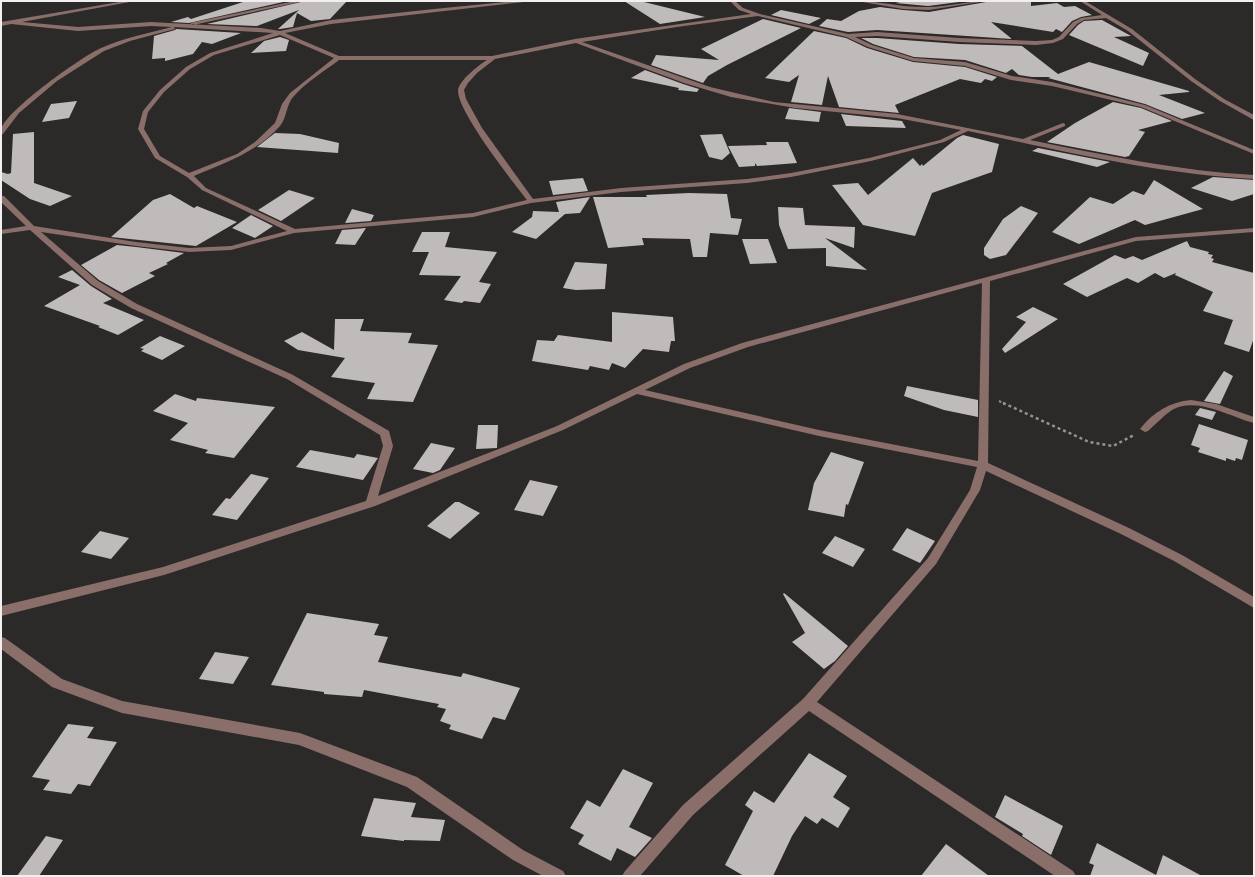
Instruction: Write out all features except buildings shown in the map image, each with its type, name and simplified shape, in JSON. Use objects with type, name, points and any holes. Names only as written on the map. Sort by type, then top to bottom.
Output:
[{"type":"street","points":[[1,24],[134,1]]},
{"type":"street","points":[[1,133],[17,112],[50,85],[102,50],[128,40],[180,26],[302,1]]},
{"type":"street","points":[[294,231],[204,189],[189,176],[158,158],[141,129],[145,112],[162,90],[188,68],[212,54],[280,33],[331,22],[380,15],[531,1]]},
{"type":"street","points":[[732,1],[741,9],[758,15],[848,36],[870,46],[913,59],[965,64],[1011,78],[1052,84],[1143,106],[1254,152]]},
{"type":"street","points":[[859,1],[903,8],[929,9],[984,1]]},
{"type":"street","points":[[1082,1],[1130,30],[1222,100],[1254,118]]},
{"type":"street","points":[[9,22],[78,29],[145,24],[261,30],[280,33],[338,58],[493,58],[575,41],[698,22],[758,15]]},
{"type":"street","points":[[848,36],[877,34],[1036,43],[1053,41],[1061,38],[1076,23],[1083,19],[1108,16]]},
{"type":"street","points":[[575,41],[717,92],[797,108],[877,113],[915,119],[1143,165],[1224,176],[1254,177]]},
{"type":"street","points":[[189,176],[239,155],[257,143],[278,124],[285,104],[292,94],[338,58]]},
{"type":"street","points":[[493,58],[467,80],[461,90],[463,101],[497,157],[532,202]]},
{"type":"street","points":[[1022,141],[1063,125]]},
{"type":"street","points":[[1,232],[32,228],[136,244],[190,250],[231,248],[294,231],[473,215],[532,202],[621,190],[748,181],[791,176],[870,160],[942,141],[966,130]]},
{"type":"street","points":[[1,198],[32,228],[95,283],[134,306],[290,377],[385,433],[388,446],[371,503]]},
{"type":"street","points":[[1,611],[164,571],[371,503],[560,428],[687,366],[745,345],[1136,239],[1254,230]]},
{"type":"street","points":[[630,876],[688,810],[808,703],[932,561],[975,490],[983,464],[986,279]]},
{"type":"street","points":[[636,391],[819,433],[983,464],[1172,554],[1254,603]]},
{"type":"street","points":[[1145,429],[1170,407],[1183,403],[1202,404],[1254,420]]},
{"type":"street","points":[[1,642],[58,683],[122,708],[300,739],[412,782],[518,855],[558,876]]},
{"type":"street","points":[[808,703],[1068,876]]},
{"type":"path","points":[[984,396],[1012,406],[1089,442],[1113,446],[1145,429]]}]
